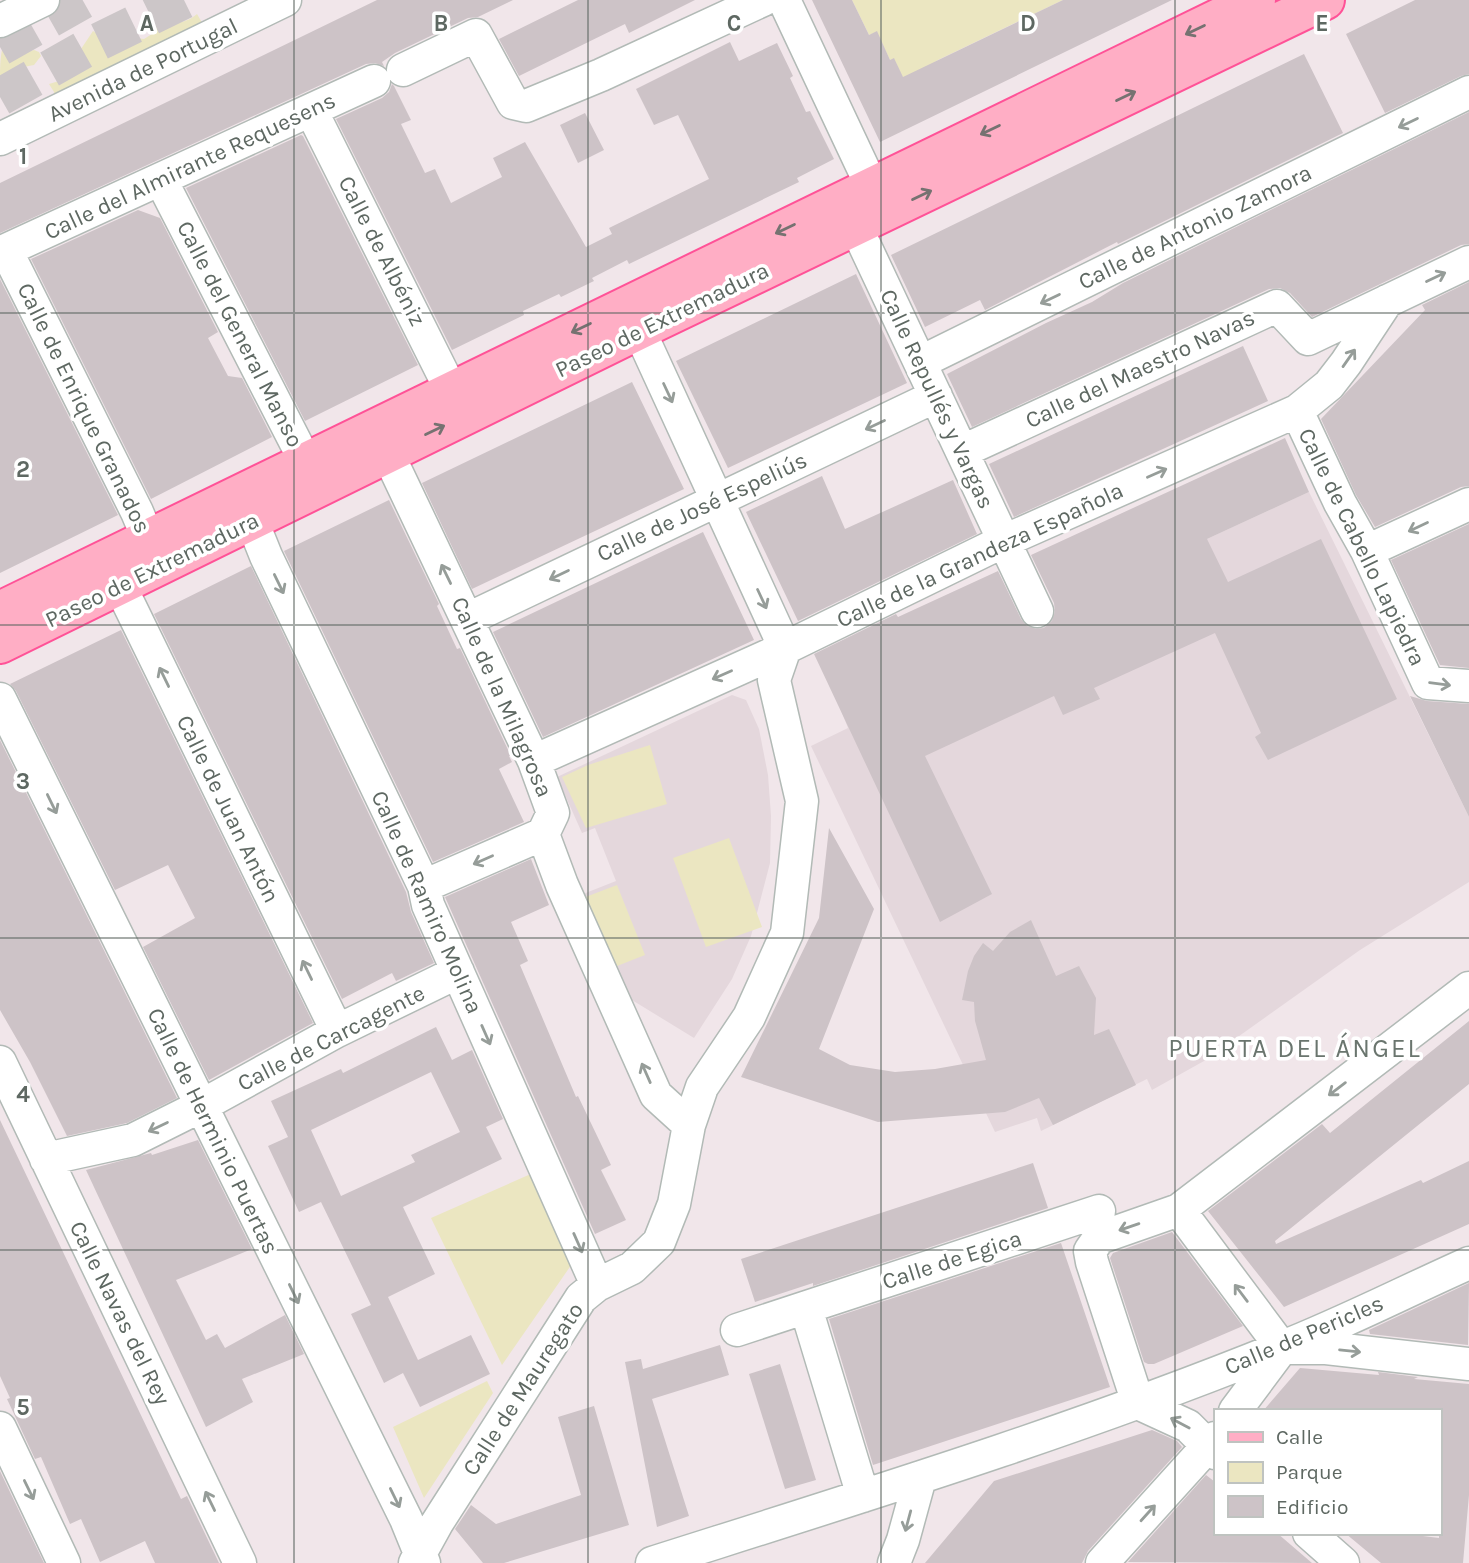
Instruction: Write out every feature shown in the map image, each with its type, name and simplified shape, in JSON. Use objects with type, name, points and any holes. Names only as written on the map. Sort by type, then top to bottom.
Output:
[{"type":"main road","name":"Paseo de Extremadura","points":[[0,611],[152,554],[253,521],[313,475],[388,454],[873,187],[1256,0]]},
{"type":"main road","name":"Paseo de Extremadura","points":[[0,644],[120,586],[152,554],[313,475],[452,393],[856,227],[1325,0]]},
{"type":"street","points":[[0,21],[43,0]]},
{"type":"street","name":"Avenida de Portugal","points":[[0,139],[285,0]]},
{"type":"street","name":"Calle del Almirante Requesens","points":[[6,250],[476,35],[513,103],[526,106],[601,75],[764,0]]},
{"type":"street","points":[[784,0],[873,187],[856,227]]},
{"type":"street","name":"Calle de Antonio Zamora","points":[[920,362],[1469,92]]},
{"type":"street","name":"Calle de Albéniz","points":[[311,110],[452,393]]},
{"type":"street","name":"Calle del General Manso","points":[[161,180],[313,475]]},
{"type":"street","name":"Calle Repullés y Vargas","points":[[856,227],[1037,611]]},
{"type":"street","name":"Calle de Enrique Granados","points":[[6,250],[152,554]]},
{"type":"street","points":[[1387,301],[1469,262]]},
{"type":"street","name":"Calle del Maestro Navas","points":[[962,451],[1278,306],[1308,339],[1387,301]]},
{"type":"street","name":"Calle de la Grandeza Española","points":[[534,761],[785,648],[1004,541],[1297,411],[1329,385],[1387,301]]},
{"type":"street","points":[[636,316],[785,648]]},
{"type":"street","name":"Calle de José Espeliús","points":[[468,619],[936,396]]},
{"type":"street","name":"Calle de Cabello Lapiedra","points":[[1297,411],[1340,503],[1367,551],[1428,683],[1469,686]]},
{"type":"street","name":"Calle de la Milagrosa","points":[[388,454],[534,761],[553,813],[543,834],[562,885],[656,1096],[689,1125]]},
{"type":"street","points":[[1367,551],[1469,504]]},
{"type":"street","name":"Calle de Ramiro Molina","points":[[253,521],[266,556],[424,886],[428,905],[597,1285]]},
{"type":"street","name":"Calle de Juan Antón","points":[[120,586],[337,1031]]},
{"type":"street","name":"Calle de Mauregato","points":[[420,1559],[437,1522],[581,1298],[597,1285],[632,1268],[659,1242],[674,1204],[689,1125],[702,1087],[748,1017],[788,933],[802,801],[774,680],[785,648]]},
{"type":"street","name":"Calle de Herminio Puertas","points":[[0,699],[420,1559]]},
{"type":"street","points":[[424,886],[543,834]]},
{"type":"street","name":"Calle de Carcagente","points":[[46,1159],[133,1140],[337,1031],[458,972]]},
{"type":"street","points":[[1102,1563],[1213,1446],[1188,1426],[1138,1403],[1091,1262],[1090,1251],[1099,1238],[1179,1210],[1469,988]]},
{"type":"street","name":"Calle Navas del Rey","points":[[0,1062],[240,1563]]},
{"type":"street","points":[[1179,1210],[1282,1348]]},
{"type":"street","name":"Calle de Egica","points":[[737,1330],[1099,1211]]},
{"type":"street","name":"Calle de Pericles","points":[[652,1563],[920,1478],[1138,1403],[1282,1348],[1469,1263]]},
{"type":"street","points":[[806,1308],[863,1496]]},
{"type":"street","points":[[1282,1348],[1326,1348],[1469,1364]]},
{"type":"street","points":[[1236,1409],[1282,1348]]},
{"type":"street","points":[[0,1428],[64,1563]]},
{"type":"street","points":[[894,1563],[920,1478]]},
{"type":"street","points":[[1311,1535],[1343,1563]]},
{"type":"shaded area","points":[[1309,492],[1469,817],[1469,882],[1360,950],[1204,1061],[1152,1090],[1147,1079],[1041,1131],[1037,1118],[995,1132],[811,746],[848,728],[840,708]]},
{"type":"shaded area","points":[[732,695],[746,700],[759,729],[768,775],[770,863],[751,936],[732,979],[694,1038],[614,989],[578,896],[616,881],[595,828],[582,833],[557,777]]},
{"type":"green space","points":[[852,0],[1063,0],[938,60],[905,82],[894,59],[890,60],[877,32],[869,35]]},
{"type":"green space","points":[[197,14],[204,26],[54,99],[54,92],[49,84],[59,81],[62,75],[60,59],[75,58],[93,31],[112,37],[121,34],[128,26],[136,38],[144,39],[152,34],[158,16],[178,22]]},
{"type":"green space","points":[[9,33],[14,33],[15,36],[16,55],[34,50],[41,56],[34,65],[18,68],[21,79],[19,87],[9,86],[6,79],[0,82],[2,49]]},
{"type":"green space","points":[[650,745],[667,804],[586,828],[562,777],[588,765]]},
{"type":"green space","points":[[729,838],[762,927],[706,947],[673,858]]},
{"type":"green space","points":[[617,885],[645,955],[612,968],[583,898]]},
{"type":"green space","points":[[533,1173],[574,1261],[502,1365],[431,1218]]},
{"type":"green space","points":[[487,1381],[493,1393],[424,1498],[393,1427]]},
{"type":"building","points":[[377,0],[513,0],[395,53],[382,62],[384,66],[366,64],[0,233],[0,183]]},
{"type":"building","points":[[578,0],[695,0],[629,33],[625,24],[519,76],[499,39]]},
{"type":"building","points":[[812,0],[852,0],[869,35],[877,31],[890,60],[894,58],[903,77],[1063,0],[1172,0],[880,142]]},
{"type":"building","points":[[1415,0],[1469,0],[1469,74],[1385,113],[1346,34]]},
{"type":"building","points":[[730,42],[739,61],[777,43],[806,112],[810,111],[834,159],[797,178],[799,182],[629,264],[627,260],[592,278],[594,281],[523,311],[524,315],[452,350],[336,119],[382,98],[389,92],[392,84],[411,120],[401,124],[425,173],[435,169],[451,203],[502,177],[493,158],[525,142],[586,247],[612,234],[609,228],[709,179],[678,115],[654,125],[636,89]]},
{"type":"building","points":[[1304,54],[1343,133],[1118,244],[1117,242],[985,310],[980,300],[925,327],[891,255]]},
{"type":"building","points":[[1469,112],[1469,244],[1461,245],[1312,317],[1290,293],[1280,288],[1269,289],[972,427],[947,374],[1092,302],[1123,283]]},
{"type":"building","points":[[585,113],[604,150],[578,163],[560,125]]},
{"type":"building","points":[[301,135],[418,365],[305,421],[186,188]]},
{"type":"building","points":[[138,210],[160,218],[218,332],[208,338],[228,376],[242,378],[272,437],[151,499],[31,259]]},
{"type":"building","points":[[856,274],[907,383],[728,468],[676,361]]},
{"type":"building","points":[[0,279],[118,515],[0,573]]},
{"type":"building","points":[[1469,282],[1469,486],[1461,487],[1375,527],[1356,495],[1321,419],[1425,310],[1422,305]]},
{"type":"building","points":[[1243,346],[1268,401],[1014,517],[989,464]]},
{"type":"building","points":[[632,382],[684,489],[472,589],[422,483]]},
{"type":"building","points":[[1285,438],[1309,492],[1207,539],[1228,582],[1321,539],[1397,699],[1268,760],[1255,737],[1261,733],[1215,633],[1094,688],[1100,699],[1063,715],[1054,696],[925,756],[992,894],[940,922],[814,654],[896,614],[898,617],[998,571],[1021,619],[1027,626],[1044,628],[1052,621],[1054,603],[1031,555]]},
{"type":"building","points":[[822,476],[845,529],[953,480],[977,534],[798,621],[746,512]]},
{"type":"building","points":[[389,500],[439,604],[437,606],[457,649],[460,648],[511,756],[512,762],[499,769],[524,822],[433,862],[284,551]]},
{"type":"building","points":[[1469,524],[1469,668],[1440,665],[1391,560]]},
{"type":"building","points":[[703,532],[754,640],[543,737],[493,632]]},
{"type":"building","points":[[251,566],[406,892],[411,912],[434,963],[396,981],[392,973],[342,999],[154,614]]},
{"type":"building","points":[[121,630],[313,1023],[209,1080],[143,947],[195,918],[168,865],[115,890],[16,691],[10,684]]},
{"type":"building","points":[[1410,696],[1427,701],[1469,704],[1469,817]]},
{"type":"building","points":[[0,740],[177,1098],[127,1123],[67,1136],[0,1010]]},
{"type":"building","points":[[829,828],[874,909],[819,1049],[850,1065],[895,1072],[935,1069],[986,1060],[975,1021],[974,1002],[962,1000],[968,971],[983,943],[993,951],[1010,932],[1031,920],[1056,976],[1079,966],[1096,998],[1094,1035],[1109,1029],[1136,1085],[1053,1125],[1039,1098],[1005,1112],[878,1122],[741,1077],[819,918]]},
{"type":"building","points":[[531,859],[549,905],[511,922],[528,961],[520,965],[576,1097],[578,1096],[611,1165],[601,1170],[626,1220],[595,1234],[445,897]]},
{"type":"building","points":[[1469,1021],[1469,1084],[1275,1241],[1276,1244],[1469,1161],[1469,1224],[1284,1307],[1208,1211],[1322,1124],[1330,1133]]},
{"type":"building","points":[[436,1027],[452,1060],[472,1050],[503,1119],[486,1127],[502,1159],[403,1207],[435,1274],[388,1297],[418,1360],[471,1335],[490,1374],[420,1407],[403,1373],[384,1383],[351,1314],[371,1305],[321,1202],[299,1212],[268,1146],[288,1137],[271,1101],[341,1069],[343,1073]],"holes":[[[431,1072],[460,1132],[411,1155],[415,1162],[341,1196],[311,1130]]]},
{"type":"building","points":[[0,1120],[181,1499],[187,1496],[219,1563],[155,1563],[145,1541],[100,1562],[81,1519],[70,1524],[41,1457],[35,1459],[7,1399],[10,1398],[0,1376]]},
{"type":"building","points":[[198,1140],[252,1249],[176,1280],[206,1340],[217,1334],[225,1348],[285,1315],[304,1354],[242,1379],[253,1402],[206,1427],[86,1170],[151,1153],[152,1155]]},
{"type":"building","points":[[1033,1163],[1048,1208],[813,1286],[813,1283],[755,1302],[741,1259]]},
{"type":"building","points":[[1172,1232],[1243,1326],[1154,1364],[1148,1364],[1144,1362],[1110,1258],[1113,1253]]},
{"type":"building","points":[[1061,1243],[1110,1387],[873,1465],[829,1319]]},
{"type":"building","points":[[1469,1283],[1468,1345],[1370,1334],[1369,1330]]},
{"type":"building","points":[[720,1345],[729,1375],[652,1399],[689,1516],[657,1527],[625,1362],[641,1359],[643,1369]]},
{"type":"building","points":[[780,1364],[816,1480],[785,1489],[749,1374]]},
{"type":"building","points":[[1300,1368],[1379,1375],[1378,1372],[1418,1377],[1414,1379],[1469,1384],[1469,1495],[1463,1563],[1381,1563],[1347,1535],[1415,1535],[1439,1538],[1441,1409],[1265,1409]]},
{"type":"building","points":[[594,1406],[629,1525],[504,1563],[483,1563],[455,1529],[471,1505],[496,1524],[581,1495],[558,1417]]},
{"type":"building","points":[[1152,1430],[1177,1441],[1182,1447],[1088,1551],[1082,1563],[925,1563],[994,1481]]},
{"type":"building","points":[[0,1471],[30,1534],[44,1563],[0,1563]]},
{"type":"building","points":[[1206,1475],[1214,1481],[1214,1535],[1279,1535],[1312,1563],[1128,1562]]},
{"type":"tunnel","points":[[0,47],[83,0]]},
{"type":"tunnel","points":[[0,97],[92,45],[184,0]]},
{"type":"district","name":"PUERTA DEL ÁNGEL","points":[[1295,1048]]}]
